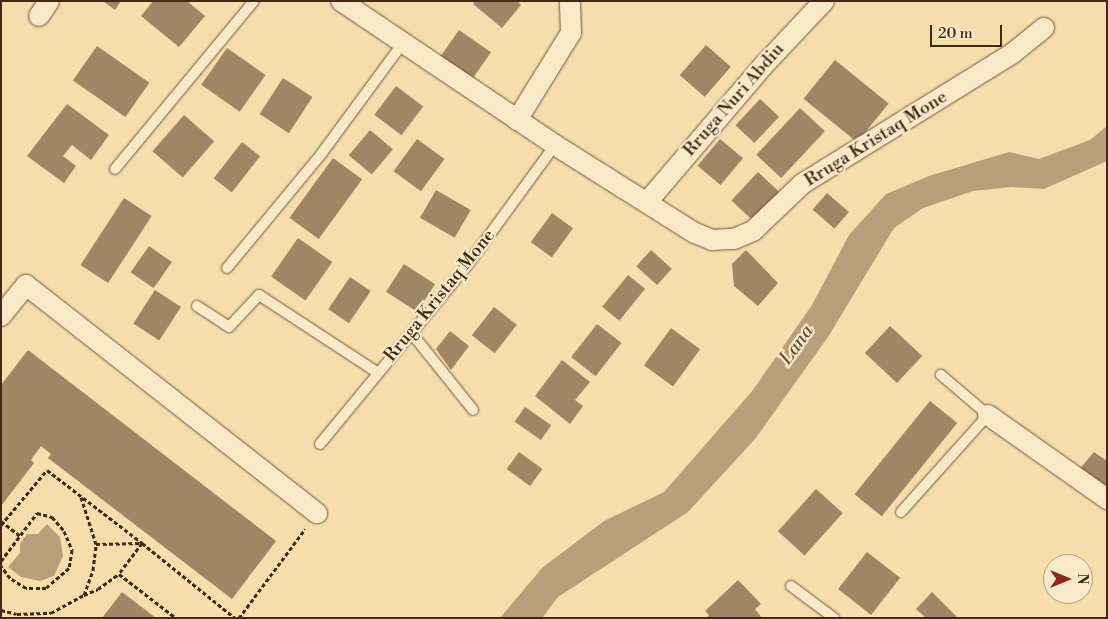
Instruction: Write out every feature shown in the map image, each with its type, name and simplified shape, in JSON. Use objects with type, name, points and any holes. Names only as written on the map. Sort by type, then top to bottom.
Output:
[{"type":"street","name":"Rruga Kristaq Mone","points":[[342,1],[402,44],[555,146],[648,201],[695,234],[712,240],[734,239],[747,234],[802,184],[1013,53],[1044,28]]},
{"type":"street","points":[[517,120],[571,33],[570,1]]},
{"type":"street","name":"Rruga Nuri Abdiu","points":[[648,201],[762,66],[824,1]]},
{"type":"street","points":[[1,316],[26,285],[317,513]]},
{"type":"street","points":[[988,415],[1107,499]]},
{"type":"lane","points":[[115,169],[254,1]]},
{"type":"lane","points":[[227,268],[322,153],[402,44]]},
{"type":"lane","name":"Rruga Kristaq Mone","points":[[320,444],[378,373],[413,334],[555,146]]},
{"type":"lane","points":[[197,306],[229,327],[259,295],[378,373]]},
{"type":"lane","points":[[413,334],[474,410]]},
{"type":"lane","points":[[901,512],[988,415],[940,375]]},
{"type":"lane","points":[[791,586],[834,618]]},
{"type":"path","points":[[20,536],[2,523],[48,470],[235,618]]},
{"type":"path","points":[[80,495],[96,544],[93,570],[84,595]]},
{"type":"path","points":[[1,561],[37,513],[52,517],[64,531],[72,550],[69,568],[46,588],[26,588],[10,578],[1,566]]},
{"type":"path","points":[[239,618],[317,513]]},
{"type":"path","points":[[96,544],[142,543]]},
{"type":"path","points":[[1,610],[17,614],[51,613],[84,595],[98,590],[119,574],[142,543]]},
{"type":"path","points":[[119,574],[176,618]]},
{"type":"water","name":"Lana","points":[[1107,126],[1107,161],[1044,189],[1012,187],[973,191],[923,208],[894,228],[828,337],[755,439],[688,512],[558,597],[542,618],[500,618],[542,568],[604,521],[664,492],[753,390],[812,305],[849,235],[886,194],[929,176],[1009,152],[1039,159],[1090,140]]},
{"type":"water","points":[[47,524],[60,537],[63,556],[54,576],[40,581],[21,577],[8,567],[20,553],[20,544],[27,534],[38,534]]},
{"type":"building","points":[[103,1],[121,1],[115,10]]},
{"type":"building","points":[[153,1],[187,1],[205,16],[179,47],[141,16]]},
{"type":"building","points":[[475,1],[517,1],[521,5],[502,28],[473,4]]},
{"type":"building","points":[[459,30],[491,52],[472,79],[440,57]]},
{"type":"building","points":[[706,45],[731,67],[705,97],[680,75]]},
{"type":"building","points":[[97,46],[149,83],[125,117],[73,80]]},
{"type":"building","points":[[227,48],[266,75],[240,112],[201,85]]},
{"type":"building","points":[[835,60],[889,103],[857,142],[804,99]]},
{"type":"building","points":[[283,78],[312,97],[289,133],[260,114]]},
{"type":"building","points":[[396,86],[423,106],[401,135],[374,115]]},
{"type":"building","points":[[760,99],[779,117],[754,143],[735,125]]},
{"type":"building","points":[[67,104],[109,135],[91,160],[72,145],[63,156],[76,166],[64,183],[27,156]]},
{"type":"building","points":[[800,108],[825,131],[781,178],[756,155]]},
{"type":"building","points":[[184,115],[214,141],[183,177],[153,151]]},
{"type":"building","points":[[370,130],[393,149],[372,175],[349,155]]},
{"type":"building","points":[[417,139],[445,159],[421,191],[393,171]]},
{"type":"building","points":[[720,139],[743,158],[720,185],[698,166]]},
{"type":"building","points":[[242,142],[260,156],[232,192],[214,178]]},
{"type":"building","points":[[333,158],[362,179],[319,239],[290,218]]},
{"type":"building","points":[[758,172],[783,195],[756,224],[731,201]]},
{"type":"building","points":[[436,190],[471,210],[455,238],[420,218]]},
{"type":"building","points":[[827,193],[849,212],[834,229],[813,210]]},
{"type":"building","points":[[124,198],[152,216],[108,283],[80,265]]},
{"type":"building","points":[[552,213],[573,228],[552,257],[531,242]]},
{"type":"building","points":[[298,238],[332,262],[305,301],[271,277]]},
{"type":"building","points":[[149,246],[172,262],[154,288],[131,272]]},
{"type":"building","points":[[651,250],[672,269],[657,285],[636,266]]},
{"type":"building","points":[[746,250],[778,283],[758,306],[734,286],[732,264]]},
{"type":"building","points":[[404,264],[435,284],[417,312],[386,292]]},
{"type":"building","points":[[628,275],[645,289],[619,321],[602,307]]},
{"type":"building","points":[[350,277],[371,291],[349,323],[328,309]]},
{"type":"building","points":[[155,290],[181,307],[159,340],[133,324]]},
{"type":"building","points":[[494,307],[517,325],[495,353],[472,335]]},
{"type":"building","points":[[597,324],[621,343],[596,376],[571,357]]},
{"type":"building","points":[[890,326],[922,356],[897,383],[865,353]]},
{"type":"building","points":[[671,328],[700,349],[673,386],[644,365]]},
{"type":"building","points":[[450,331],[469,346],[451,370],[436,349]]},
{"type":"building","points":[[28,350],[276,541],[232,599],[48,458],[51,454],[41,446],[31,460],[34,463],[1,506],[1,385]]},
{"type":"building","points":[[562,360],[590,382],[575,400],[583,406],[570,424],[535,396]]},
{"type":"building","points":[[930,401],[957,423],[882,516],[854,494]]},
{"type":"building","points":[[525,407],[551,425],[541,440],[515,422]]},
{"type":"building","points":[[519,452],[542,469],[530,486],[507,469]]},
{"type":"building","points":[[1094,452],[1107,461],[1107,491],[1078,471]]},
{"type":"building","points":[[816,489],[843,513],[805,555],[778,531]]},
{"type":"building","points":[[867,552],[900,578],[871,615],[838,589]]},
{"type":"building","points":[[738,580],[761,604],[755,609],[762,618],[706,618],[709,615],[705,611]]},
{"type":"building","points":[[122,592],[156,618],[102,618]]},
{"type":"building","points":[[932,592],[958,618],[926,618],[916,609]]}]
